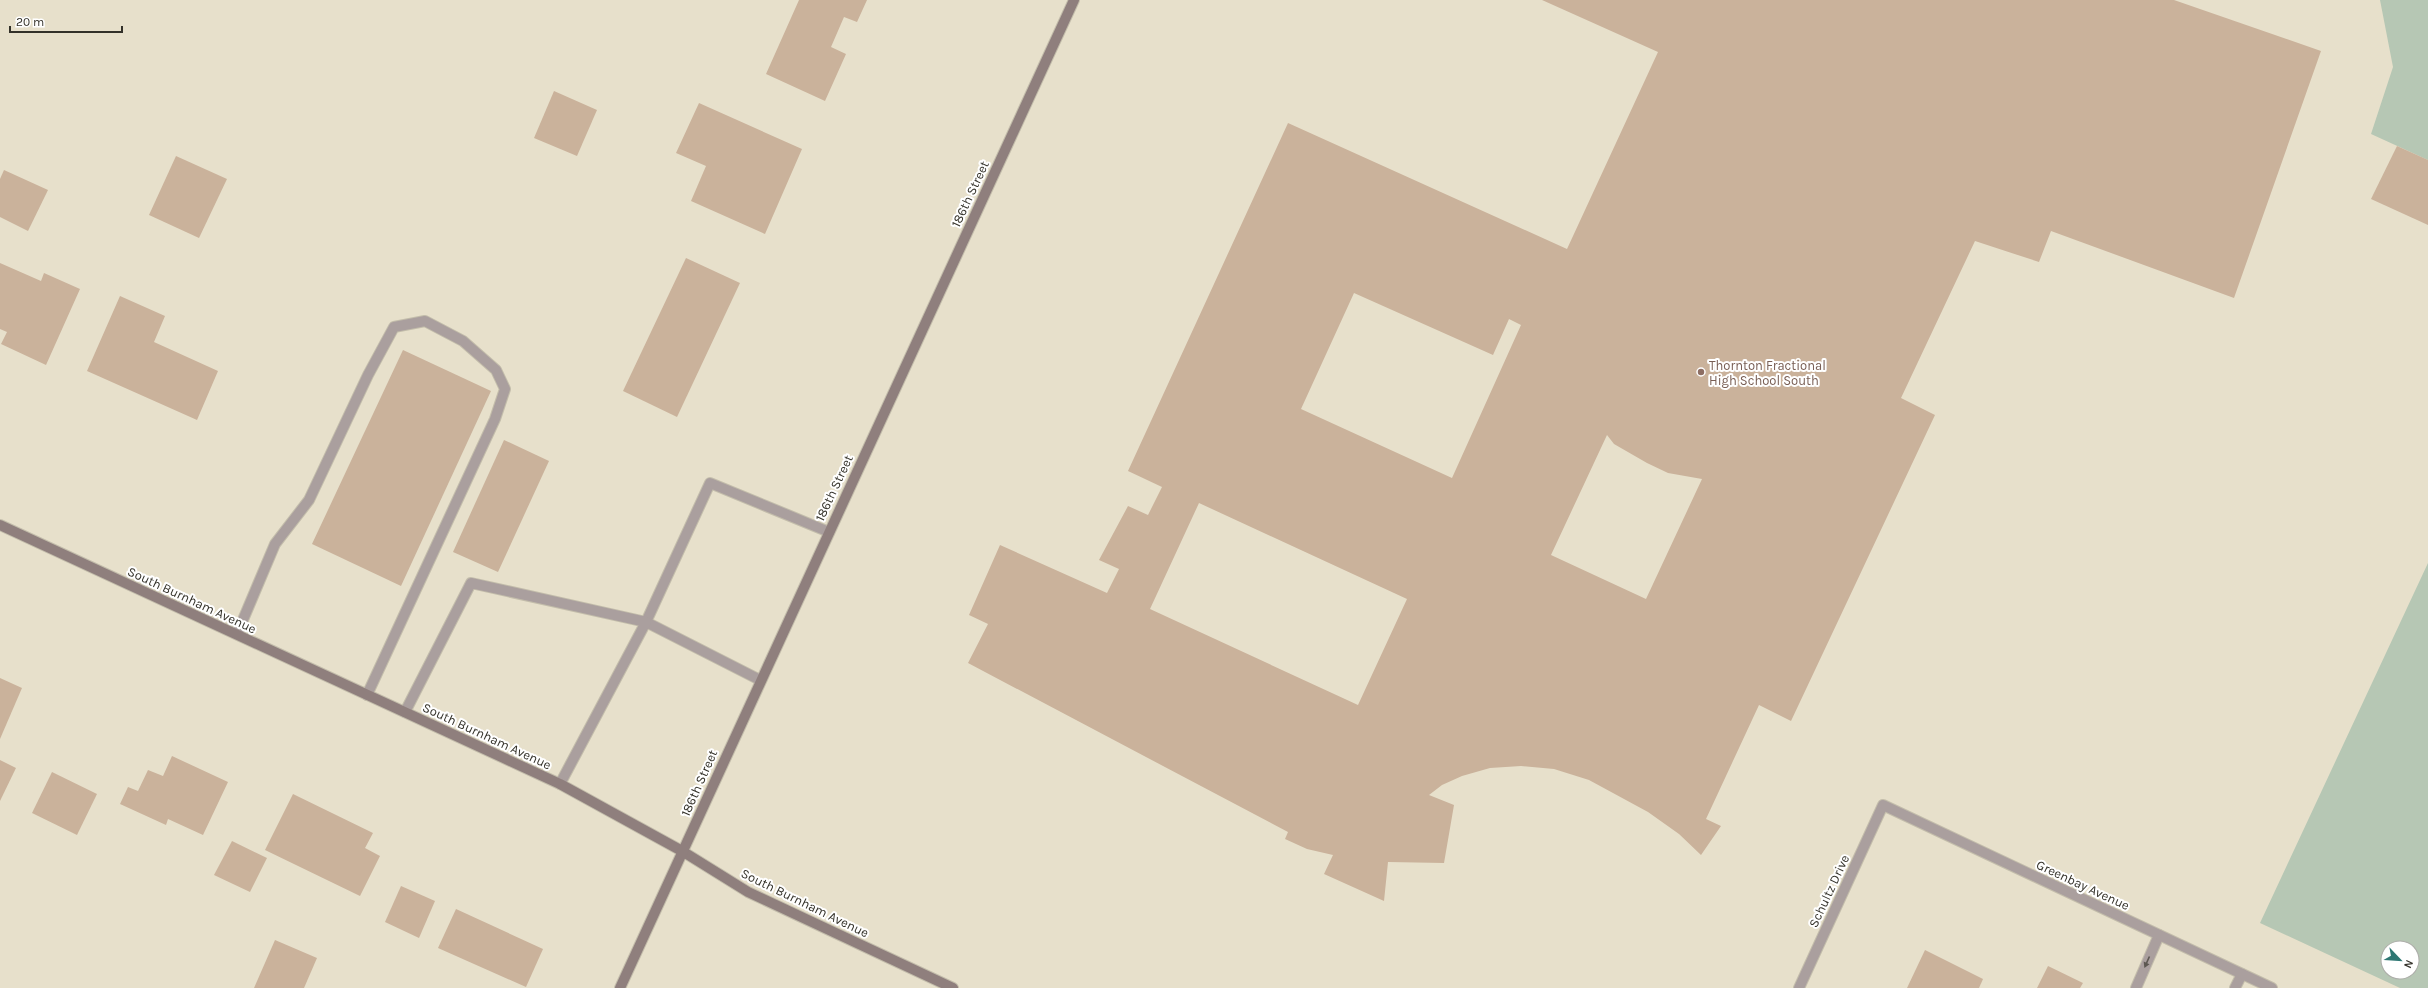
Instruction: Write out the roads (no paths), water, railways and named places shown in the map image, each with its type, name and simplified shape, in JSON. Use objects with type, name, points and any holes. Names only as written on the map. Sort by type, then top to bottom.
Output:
[{"type":"street","name":"186th Street","points":[[620,988],[828,532],[1074,0]]},
{"type":"street","points":[[237,634],[275,544],[309,500],[368,375],[394,327],[425,321],[463,341],[496,370],[505,389],[495,419],[367,694]]},
{"type":"street","points":[[560,784],[646,622],[710,483],[828,532]]},
{"type":"street","name":"South Burnham Avenue","points":[[0,525],[560,784],[682,851],[748,892],[953,988]]},
{"type":"street","points":[[405,712],[471,583],[646,622],[760,680]]},
{"type":"street","name":"Greenbay Avenue","points":[[1883,805],[2272,988]]},
{"type":"street","name":"Schultz Drive","points":[[1799,988],[1883,805]]},
{"type":"street","points":[[2136,988],[2159,935]]},
{"type":"street","points":[[2235,988],[2242,974]]},
{"type":"place","name":"Thornton Fractional High School South","points":[[1701,372]]}]
